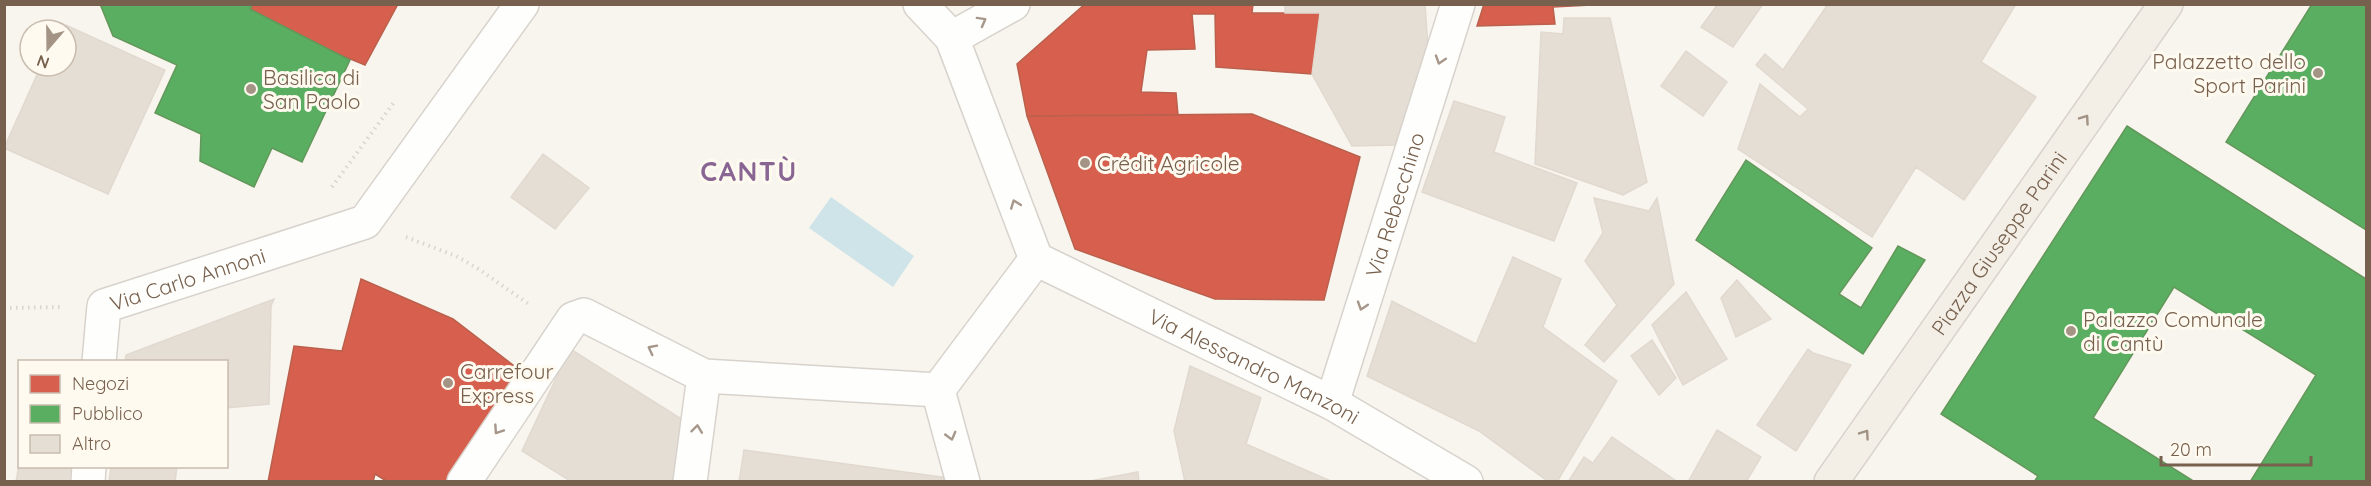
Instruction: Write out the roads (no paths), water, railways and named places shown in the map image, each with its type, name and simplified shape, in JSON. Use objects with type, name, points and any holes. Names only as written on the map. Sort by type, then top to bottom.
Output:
[{"type":"main road","name":"Piazza Giuseppe Parini","points":[[1831,482],[2154,8]]},
{"type":"street","name":"Via Carlo Annoni","points":[[99,360],[104,306],[365,222],[522,4]]},
{"type":"street","points":[[920,4],[952,38],[1036,259],[938,390]]},
{"type":"street","points":[[952,38],[1012,4]]},
{"type":"street","name":"Via Rebecchino","points":[[1332,403],[1458,4]]},
{"type":"street","name":"Via Alessandro Manzoni","points":[[1036,259],[1332,403],[1466,482]]},
{"type":"street","points":[[464,482],[565,329],[573,319],[584,315],[704,376],[938,390]]},
{"type":"street","points":[[690,482],[704,376]]},
{"type":"street","points":[[938,390],[963,482]]},
{"type":"place","name":"Palazzetto dello Sport Parini","points":[[2318,73]]},
{"type":"place","name":"Basilica di San Paolo","points":[[251,89]]},
{"type":"place","name":"Crédit Agricole","points":[[1085,163]]},
{"type":"place","name":"Palazzo Comunale di Cantù","points":[[2071,331]]},
{"type":"place","name":"Carrefour Express","points":[[448,383]]},
{"type":"district","name":"CANTÙ","points":[[749,171]]}]
